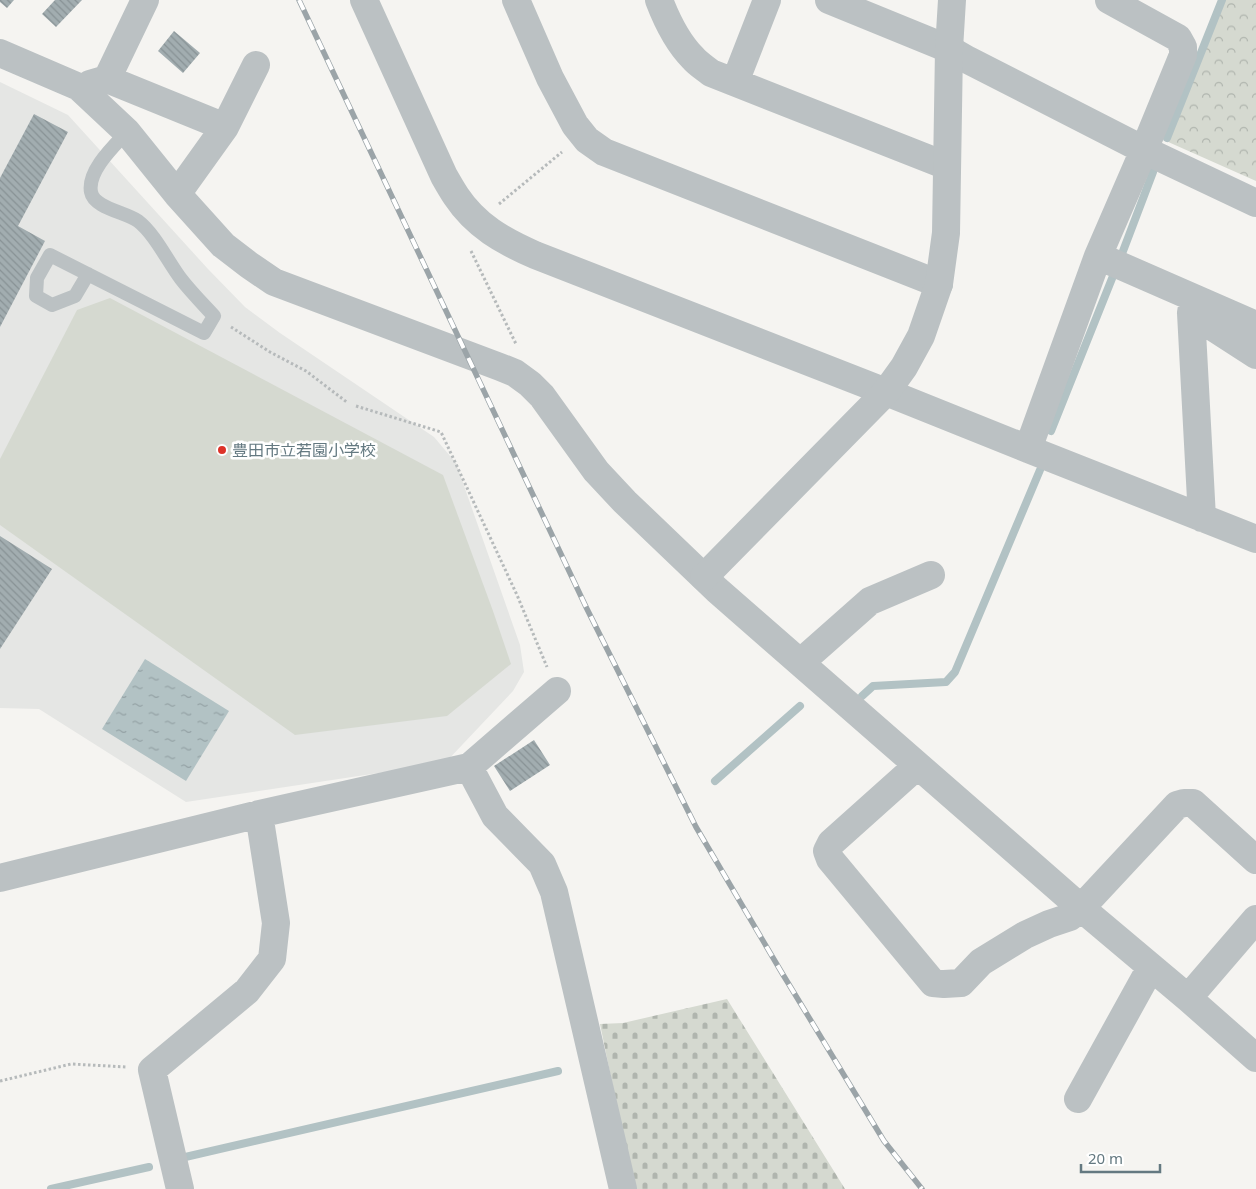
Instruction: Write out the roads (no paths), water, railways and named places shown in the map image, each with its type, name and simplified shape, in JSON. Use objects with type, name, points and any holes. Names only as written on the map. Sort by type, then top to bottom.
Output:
[{"type":"street","points":[[107,79],[145,0]]},
{"type":"street","points":[[364,0],[444,176],[456,196],[469,212],[492,234],[535,255],[1256,539]]},
{"type":"street","points":[[516,0],[550,78],[575,125],[587,140],[604,152],[939,284]]},
{"type":"street","points":[[659,0],[668,22],[681,43],[693,59],[712,73],[947,166]]},
{"type":"street","points":[[735,82],[767,0]]},
{"type":"street","points":[[829,0],[949,49],[1144,150],[1256,203]]},
{"type":"street","points":[[704,577],[886,392],[904,367],[921,336],[939,284],[946,233],[949,49],[952,0]]},
{"type":"street","points":[[1028,449],[1098,256],[1183,55],[1183,47],[1178,38],[1109,0]]},
{"type":"street","points":[[0,53],[79,87],[127,132],[177,194],[224,245],[248,265],[274,282],[500,367],[530,384],[542,396],[596,471],[625,502],[717,590],[1080,908],[1188,998],[1256,1058]]},
{"type":"street","points":[[177,194],[225,127],[256,65]]},
{"type":"street","points":[[79,87],[107,79],[225,127]]},
{"type":"street","points":[[1098,256],[1192,305],[1256,325]]},
{"type":"street","points":[[1192,305],[1256,355]]},
{"type":"street","points":[[1192,305],[1202,518]]},
{"type":"street","points":[[800,662],[870,601],[931,575]]},
{"type":"street","points":[[0,878],[260,814],[469,767],[557,691]]},
{"type":"street","points":[[917,766],[831,843],[827,851],[830,860],[933,983],[961,983],[981,962],[1025,935],[1070,917],[1177,805],[1193,803],[1256,860]]},
{"type":"street","points":[[469,767],[495,816],[542,864],[554,892],[623,1189]]},
{"type":"street","points":[[180,1189],[152,1070],[247,991],[272,959],[276,924],[260,814]]},
{"type":"street","points":[[1188,998],[1256,919]]},
{"type":"street","points":[[1078,1099],[1151,967]]},
{"type":"lane","points":[[88,274],[204,333],[214,316],[181,279],[147,230],[128,216],[99,204],[92,196],[90,191],[94,173],[127,132]]},
{"type":"water","points":[[145,659],[229,711],[186,781],[102,729]]},
{"type":"waterway","points":[[1167,138],[1222,0]]},
{"type":"waterway","points":[[1120,259],[1153,172]]},
{"type":"waterway","points":[[1051,431],[1115,271]]},
{"type":"waterway","points":[[862,696],[873,686],[946,682],[955,672],[1040,470]]},
{"type":"waterway","points":[[715,781],[800,706]]},
{"type":"waterway","points":[[181,1158],[558,1071]]},
{"type":"waterway","points":[[51,1189],[149,1167]]},
{"type":"railway","points":[[299,0],[587,609],[696,827],[884,1141],[922,1189]]},
{"type":"place","name":"豊田市立若園小学校","points":[[222,450]]}]
